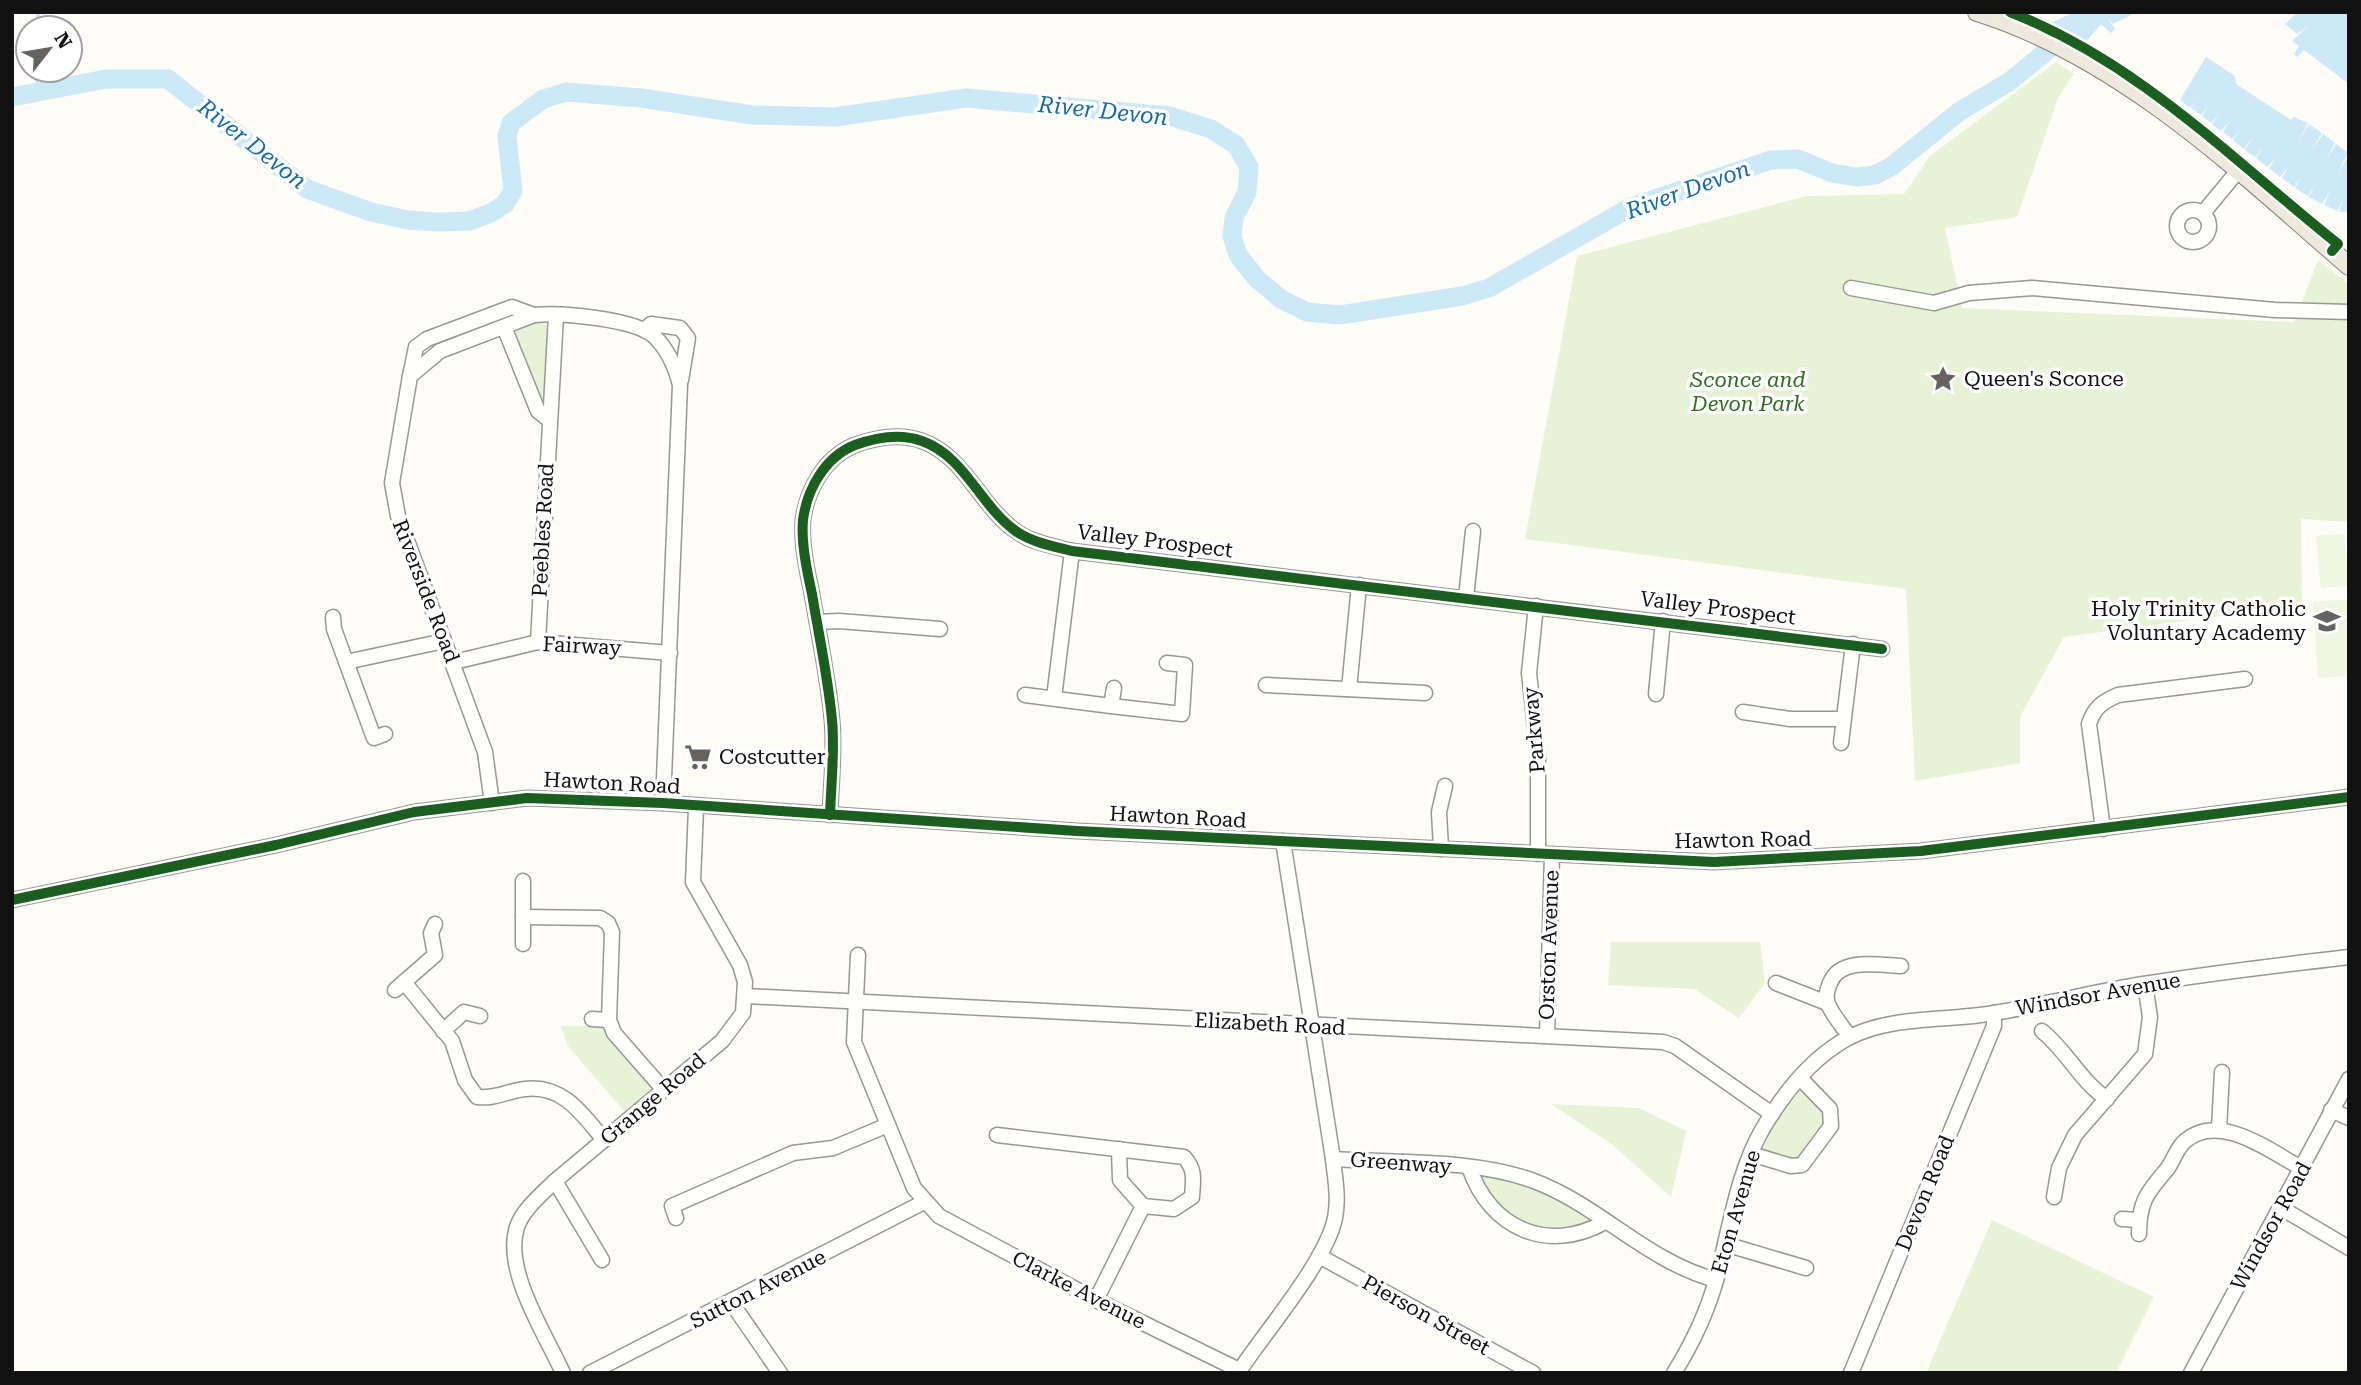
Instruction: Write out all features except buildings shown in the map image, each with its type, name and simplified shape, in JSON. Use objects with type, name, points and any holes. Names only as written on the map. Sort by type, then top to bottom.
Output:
[{"type":"main road","points":[[1977,12],[2028,31],[2090,63],[2149,102],[2238,172],[2348,265]]},
{"type":"street","points":[[2203,213],[2238,172]]},
{"type":"street","points":[[1852,288],[1934,303],[1969,293],[2032,288],[2276,310],[2349,312]]},
{"type":"street","name":"Riverside Road","points":[[492,803],[485,752],[391,492],[415,347],[427,339],[512,307],[534,314],[611,321],[644,330],[655,337],[675,367],[680,385]]},
{"type":"street","name":"Riverside Road","points":[[410,376],[432,355],[534,314]]},
{"type":"street","name":"Peebles Road","points":[[538,642],[548,419],[556,315]]},
{"type":"street","name":"Riverside Road","points":[[644,330],[651,324],[680,328],[688,338],[680,385],[663,803]]},
{"type":"street","points":[[505,327],[538,411],[548,419]]},
{"type":"street","name":"Valley Prospect","points":[[830,815],[833,723],[806,565],[803,521],[811,489],[827,464],[850,447],[871,439],[896,436],[939,448],[957,463],[990,506],[1013,530],[1038,542],[1072,551],[1882,649]]},
{"type":"street","points":[[1466,598],[1473,531]]},
{"type":"street","points":[[1054,698],[1072,551]]},
{"type":"street","points":[[1349,689],[1359,585]]},
{"type":"street","name":"Parkway","points":[[1536,606],[1529,673],[1545,854]]},
{"type":"street","points":[[817,622],[839,621],[940,629]]},
{"type":"street","points":[[1657,694],[1663,621]]},
{"type":"street","points":[[338,623],[346,662],[374,738],[385,734]]},
{"type":"street","points":[[346,662],[391,655],[444,641]]},
{"type":"street","name":"Fairway","points":[[454,662],[538,642],[670,653]]},
{"type":"street","points":[[1841,743],[1853,645]]},
{"type":"street","points":[[391,655],[394,671]]},
{"type":"street","points":[[1025,695],[1182,714],[1185,666],[1167,663]]},
{"type":"street","points":[[2103,829],[2090,732],[2093,712],[2103,701],[2118,695],[2230,687],[2245,679]]},
{"type":"street","points":[[1266,685],[1425,693]]},
{"type":"street","points":[[1111,706],[1114,688]]},
{"type":"street","points":[[1743,712],[1790,719],[1843,719]]},
{"type":"street","points":[[1441,849],[1439,812],[1445,786]]},
{"type":"street","name":"Hawton Road","points":[[12,900],[276,845],[414,812],[527,798],[663,803],[696,808],[1283,841],[1714,862],[1921,851],[2349,797]]},
{"type":"street","points":[[696,808],[693,882],[740,965],[746,996]]},
{"type":"street","points":[[1238,1372],[1319,1256],[1335,1216],[1337,1190],[1333,1159],[1283,841]]},
{"type":"street","name":"Orston Avenue","points":[[1545,854],[1547,1036]]},
{"type":"street","points":[[523,881],[523,944]]},
{"type":"street","points":[[523,917],[600,918],[608,923],[612,932],[609,1020],[614,1033],[663,1089]]},
{"type":"street","points":[[429,930],[435,955],[399,986],[452,1041],[474,1102],[526,1088],[552,1091],[572,1102],[604,1140]]},
{"type":"street","points":[[858,955],[854,1042],[888,1125],[924,1202]]},
{"type":"street","name":"Windsor Avenue","points":[[1850,1037],[1891,1024],[1994,1013],[2145,984],[2349,957]]},
{"type":"street","points":[[1850,1037],[1827,1003],[1826,992],[1832,977],[1841,968],[1855,965],[1901,966]]},
{"type":"street","points":[[1776,983],[1827,1003]]},
{"type":"street","points":[[2053,1196],[2054,1182],[2075,1135],[2146,1054],[2150,1027],[2145,984]]},
{"type":"street","name":"Elizabeth Road","points":[[746,996],[854,1004],[1663,1042],[1675,1046],[1772,1114]]},
{"type":"street","name":"Grange Road","points":[[563,1373],[519,1276],[513,1251],[517,1225],[530,1205],[555,1181],[729,1034],[743,1013],[746,996]]},
{"type":"street","points":[[443,1031],[468,1007],[480,1016]]},
{"type":"street","name":"Devon Road","points":[[1851,1373],[1994,1026],[1994,1013]]},
{"type":"street","points":[[592,1019],[609,1020]]},
{"type":"street","points":[[2042,1031],[2062,1047],[2081,1078],[2107,1099]]},
{"type":"street","name":"Eton Avenue","points":[[1674,1373],[1686,1354],[1716,1280],[1751,1154],[1772,1114],[1800,1078],[1817,1059],[1850,1037]]},
{"type":"street","points":[[2219,1129],[2222,1072]]},
{"type":"street","points":[[1751,1154],[1791,1166],[1802,1165],[1831,1126],[1830,1109],[1800,1078]]},
{"type":"street","name":"Windsor Road","points":[[2191,1373],[2349,1079]]},
{"type":"street","points":[[2331,1110],[2349,1118]]},
{"type":"street","points":[[672,1206],[793,1153],[833,1147],[888,1125]]},
{"type":"street","points":[[2122,1219],[2139,1227],[2148,1189],[2170,1164],[2182,1143],[2193,1135],[2219,1129],[2238,1135],[2303,1169]]},
{"type":"street","points":[[997,1135],[1119,1149],[1184,1157],[1194,1171],[1192,1197],[1184,1205],[1174,1209],[1143,1206],[1120,1180],[1119,1149]]},
{"type":"street","name":"Greenway","points":[[1333,1159],[1469,1167],[1535,1181],[1581,1205],[1669,1264],[1716,1280]]},
{"type":"street","name":"Greenway","points":[[1469,1167],[1474,1182],[1495,1212],[1531,1233],[1572,1236],[1587,1232],[1605,1222]]},
{"type":"street","points":[[555,1181],[602,1260]]},
{"type":"street","name":"Clarke Avenue","points":[[924,1202],[939,1216],[1238,1372]]},
{"type":"street","name":"Sutton Avenue","points":[[590,1373],[924,1202]]},
{"type":"street","points":[[1096,1300],[1143,1206]]},
{"type":"street","points":[[2281,1208],[2349,1248]]},
{"type":"street","points":[[1726,1244],[1806,1268]]},
{"type":"street","name":"Pierson Street","points":[[1319,1256],[1533,1373]]},
{"type":"street","points":[[731,1302],[780,1373]]},
{"type":"green space","name":"Sconce and Devon Park","points":[[2056,62],[2074,74],[2058,98],[2017,217],[1945,228],[1962,308],[2294,322],[2318,260],[2349,284],[2349,522],[2301,519],[2302,605],[2064,637],[2020,717],[2020,763],[1915,781],[1906,589],[1525,539],[1577,256],[1807,196],[1904,194],[1930,156]]},
{"type":"green space","points":[[533,320],[549,326],[545,400],[541,401],[514,335],[517,327]]},
{"type":"green space","points":[[2344,534],[2349,586],[2321,588],[2316,536]]},
{"type":"green space","points":[[2349,599],[2349,676],[2318,678],[2313,602]]},
{"type":"green space","points":[[1611,942],[1760,942],[1765,983],[1739,1018],[1694,989],[1608,985]]},
{"type":"green space","points":[[561,1026],[603,1026],[652,1089],[624,1111],[568,1046]]},
{"type":"green space","points":[[1802,1088],[1829,1117],[1800,1162],[1762,1151],[1776,1120]]},
{"type":"green space","points":[[1551,1104],[1639,1108],[1686,1131],[1671,1197],[1613,1145]]},
{"type":"green space","points":[[1488,1173],[1550,1193],[1591,1219],[1590,1223],[1554,1229],[1518,1220],[1498,1206],[1490,1196],[1480,1179]]},
{"type":"green space","points":[[1992,1220],[2154,1297],[2118,1369],[2124,1373],[1926,1373]]},
{"type":"water","points":[[2074,12],[2137,12],[2113,24],[2107,17],[2115,29],[2111,33],[2101,24],[2085,43],[2047,25]]},
{"type":"water","points":[[2298,12],[2349,12],[2349,84],[2304,50],[2297,57],[2294,54],[2299,46],[2292,41],[2309,25],[2297,34],[2285,24]]},
{"type":"water","points":[[2206,57],[2235,76],[2236,84],[2291,120],[2294,117],[2308,123],[2298,141],[2309,124],[2322,133],[2311,151],[2323,134],[2335,143],[2325,162],[2336,144],[2348,153],[2338,172],[2349,156],[2347,212],[2339,212],[2344,198],[2337,211],[2324,205],[2330,191],[2322,204],[2309,197],[2316,184],[2308,196],[2295,188],[2302,176],[2294,187],[2282,178],[2289,166],[2280,177],[2269,168],[2277,157],[2267,167],[2256,158],[2264,147],[2255,157],[2245,150],[2253,137],[2244,149],[2233,140],[2241,130],[2232,139],[2223,132],[2230,121],[2221,131],[2212,124],[2219,114],[2211,123],[2202,116],[2208,106],[2201,115],[2191,108],[2198,98],[2190,108],[2180,100]]},
{"type":"waterway","name":"River Devon","points":[[12,97],[106,79],[168,79],[307,189],[371,212],[408,220],[438,222],[469,221],[491,213],[505,204],[513,191],[507,136],[511,123],[543,99],[566,92],[641,98],[752,115],[835,117],[966,98],[1170,116],[1211,129],[1236,145],[1249,167],[1247,192],[1234,218],[1232,236],[1238,255],[1257,279],[1281,299],[1307,312],[1340,315],[1462,296],[1489,288],[1631,207],[1771,160],[1798,159],[1832,173],[1856,177],[1875,175],[1892,166],[1960,111],[2009,82],[2076,27],[2100,12]]},
{"type":"waterway","points":[[37,84],[37,92]]},
{"type":"cycle path","points":[[2010,12],[2057,33],[2101,58],[2183,115],[2338,244],[2332,251]]},
{"type":"cycle path","points":[[830,815],[832,720],[805,557],[803,520],[813,486],[826,466],[844,450],[880,438],[914,439],[937,448],[949,457],[1013,529],[1033,540],[1072,551],[1882,649]]},
{"type":"cycle path","points":[[12,900],[276,845],[414,812],[527,798],[663,803],[1077,831],[1714,862],[1921,851],[2349,797]]},
{"type":"place","name":"Queen's Sconce","points":[[1943,379]]},
{"type":"place","name":"Holy Trinity Catholic Voluntary Academy","points":[[2327,621]]},
{"type":"place","name":"Costcutter","points":[[698,757]]}]
